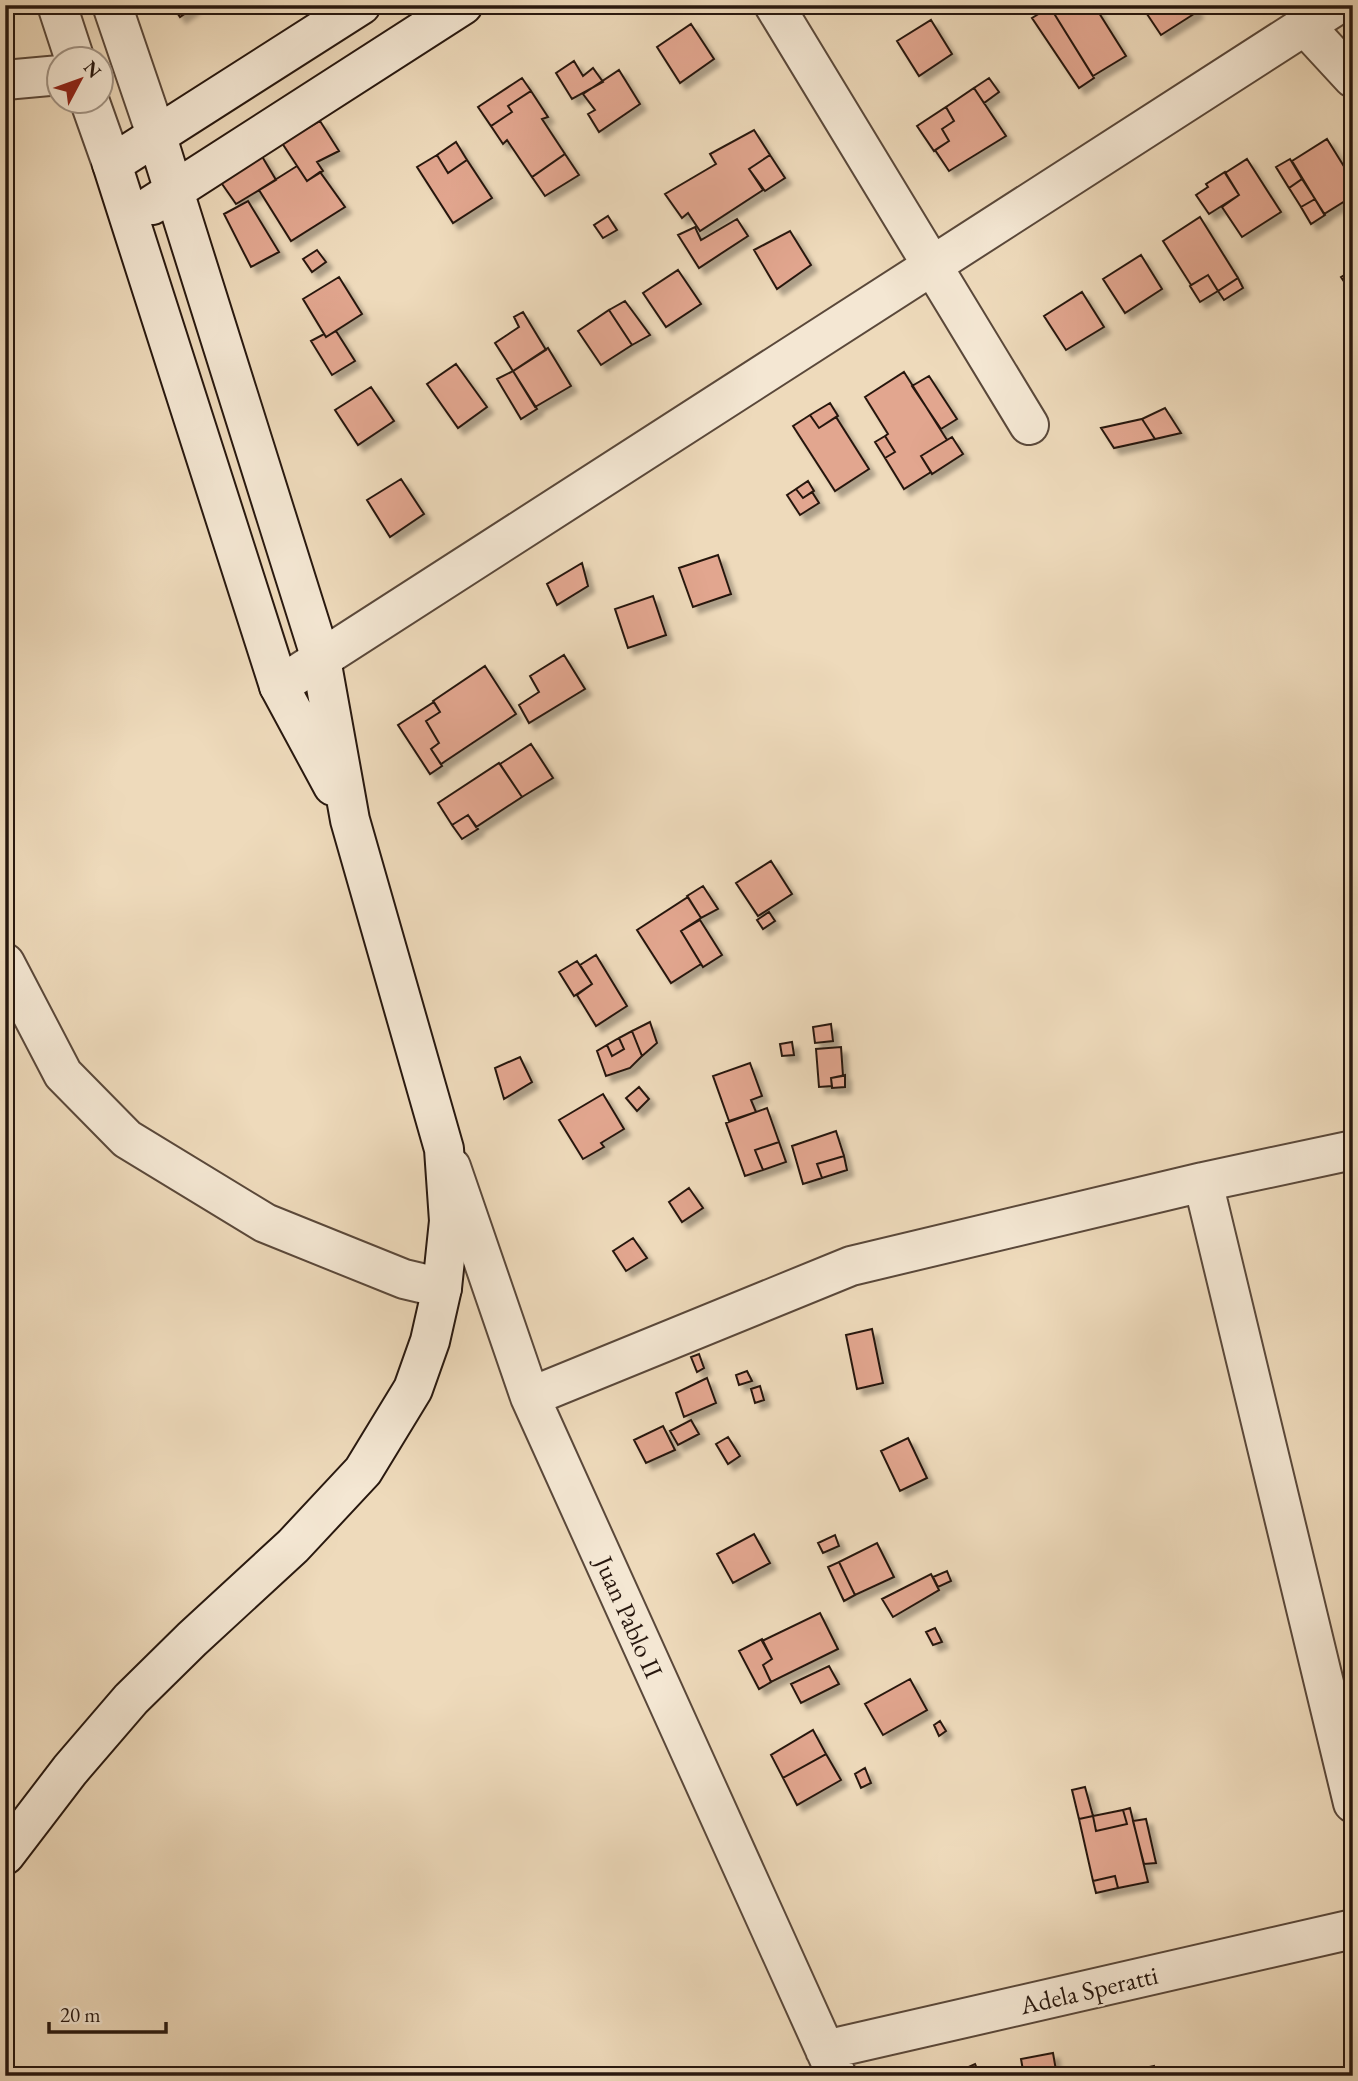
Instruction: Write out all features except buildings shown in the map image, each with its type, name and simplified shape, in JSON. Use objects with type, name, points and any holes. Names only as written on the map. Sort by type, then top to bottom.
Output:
[{"type":"street","points":[[57,5],[70,46]]},
{"type":"street","points":[[5,1855],[70,1770],[131,1699],[293,1546],[363,1471],[413,1390],[430,1341],[442,1289],[449,1221],[444,1149],[351,820],[321,659],[157,136],[112,5]]},
{"type":"street","points":[[112,164],[361,5]]},
{"type":"street","points":[[130,219],[463,5]]},
{"type":"street","points":[[774,5],[1029,425]]},
{"type":"street","points":[[279,686],[1337,5]]},
{"type":"street","points":[[1305,26],[1353,78]]},
{"type":"street","points":[[5,80],[46,76]]},
{"type":"street","points":[[95,116],[279,686],[351,820]]},
{"type":"street","points":[[5,963],[62,1074],[127,1139],[265,1223],[404,1279],[442,1289]]},
{"type":"street","name":"Juan Pablo II","points":[[444,1149],[530,1397],[831,2063]]},
{"type":"street","points":[[530,1397],[851,1266],[1203,1182],[1353,1150]]},
{"type":"street","points":[[1203,1182],[1353,1803]]},
{"type":"street","name":"Adela Speratti","points":[[831,2063],[1353,1929]]}]
